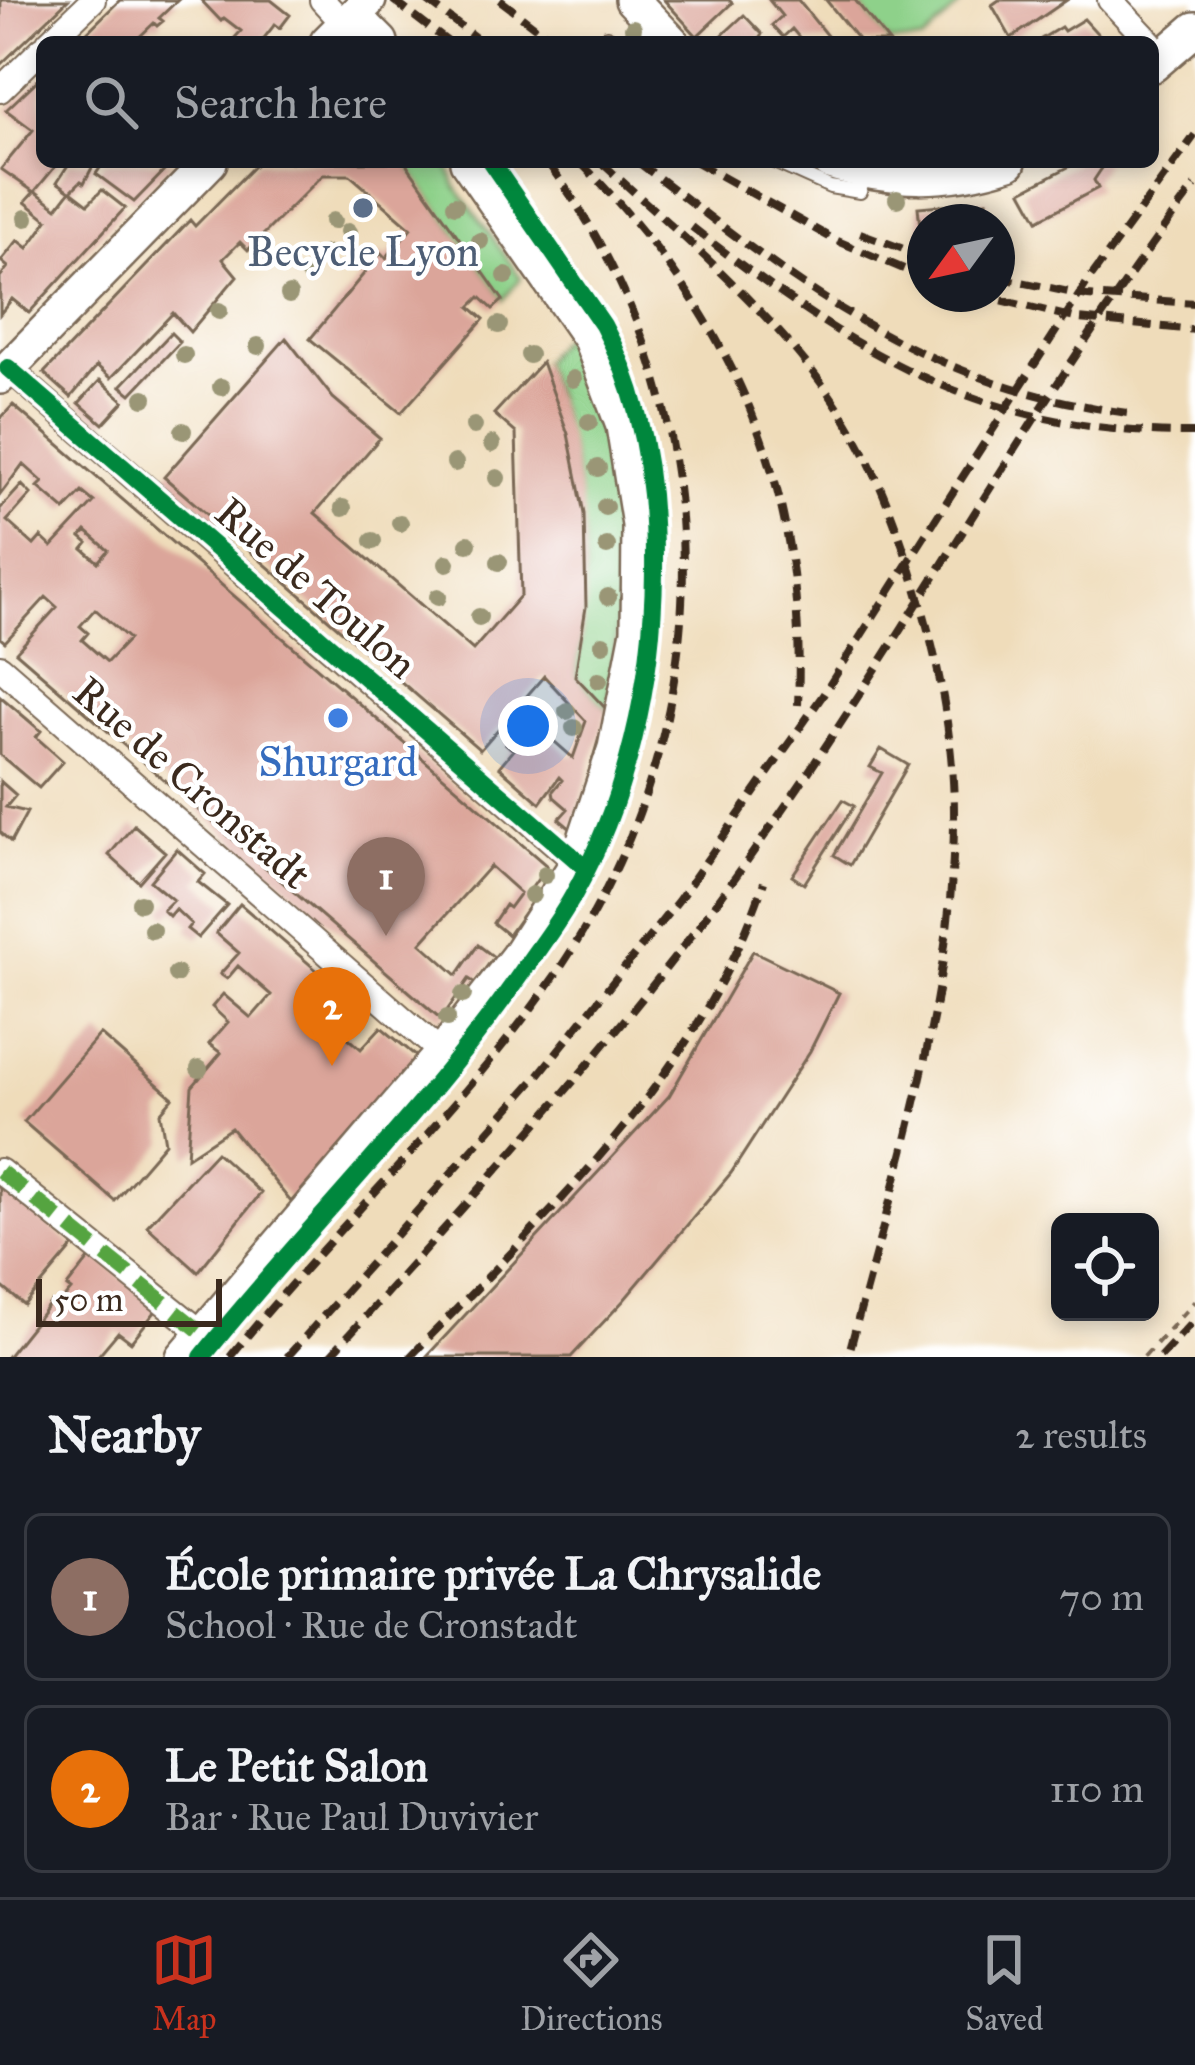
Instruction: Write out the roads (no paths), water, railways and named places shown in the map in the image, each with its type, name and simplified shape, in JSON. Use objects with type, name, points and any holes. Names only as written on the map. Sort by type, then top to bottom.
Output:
[{"type":"main road","points":[[632,0],[665,36]]},
{"type":"main road","points":[[343,16],[372,36]]},
{"type":"main road","points":[[1159,50],[1195,29]]},
{"type":"main road","points":[[4,373],[204,168]]},
{"type":"main road","points":[[192,1345],[442,1053],[517,957],[577,863],[615,748],[638,631],[636,505],[623,426],[590,339],[471,168]]},
{"type":"main road","points":[[849,168],[900,178],[992,168]]},
{"type":"street","points":[[56,36],[93,0]]},
{"type":"street","points":[[1110,0],[1141,36]]},
{"type":"street","points":[[0,90],[36,55]]},
{"type":"street","name":"Rue de Toulon","points":[[4,373],[577,863]]},
{"type":"street","name":"Rue de Cronstadt","points":[[0,667],[442,1053]]},
{"type":"street","points":[[0,1171],[192,1345]]},
{"type":"lane","points":[[787,168],[830,187],[860,192],[866,173]]},
{"type":"railway","points":[[393,0],[440,36]]},
{"type":"railway","points":[[426,0],[473,36]]},
{"type":"railway","points":[[500,0],[547,36]]},
{"type":"railway","points":[[287,1357],[535,1079],[678,901],[823,695],[1088,281],[1195,135]]},
{"type":"railway","points":[[230,1357],[478,1076],[554,977],[610,881],[651,779],[675,674],[683,567],[674,461],[649,357],[607,256],[551,168]]},
{"type":"railway","points":[[585,168],[680,282],[719,344],[750,409],[774,477],[789,549],[798,625],[798,705]]},
{"type":"railway","points":[[608,168],[743,293],[835,403],[864,452],[897,530],[938,673],[954,793],[943,959],[917,1094],[848,1357]]},
{"type":"railway","points":[[646,168],[753,249],[864,323],[985,379],[1052,399],[1127,413]]},
{"type":"railway","points":[[707,168],[833,239],[907,270]]},
{"type":"railway","points":[[329,1357],[546,1114],[749,858],[862,691],[1079,351],[1195,186]]},
{"type":"railway","points":[[692,227],[809,312],[924,378],[1050,419],[1119,430],[1195,433]]},
{"type":"railway","points":[[860,233],[907,250]]},
{"type":"railway","points":[[1015,281],[1088,296],[1195,303]]},
{"type":"railway","points":[[1015,303],[1079,319],[1195,330]]},
{"type":"railway","points":[[410,1357],[566,1195],[660,1080],[701,1018],[736,952],[764,882]]},
{"type":"railway","points":[[1160,1357],[1195,1319]]},
{"type":"place","name":"Becycle Lyon","points":[[363,208]]},
{"type":"place","name":"Shurgard","points":[[338,718]]},
{"type":"place","name":"École primaire privée La Chrysalide","points":[[386,936]]},
{"type":"place","name":"Le Petit Salon","points":[[332,1066]]}]
